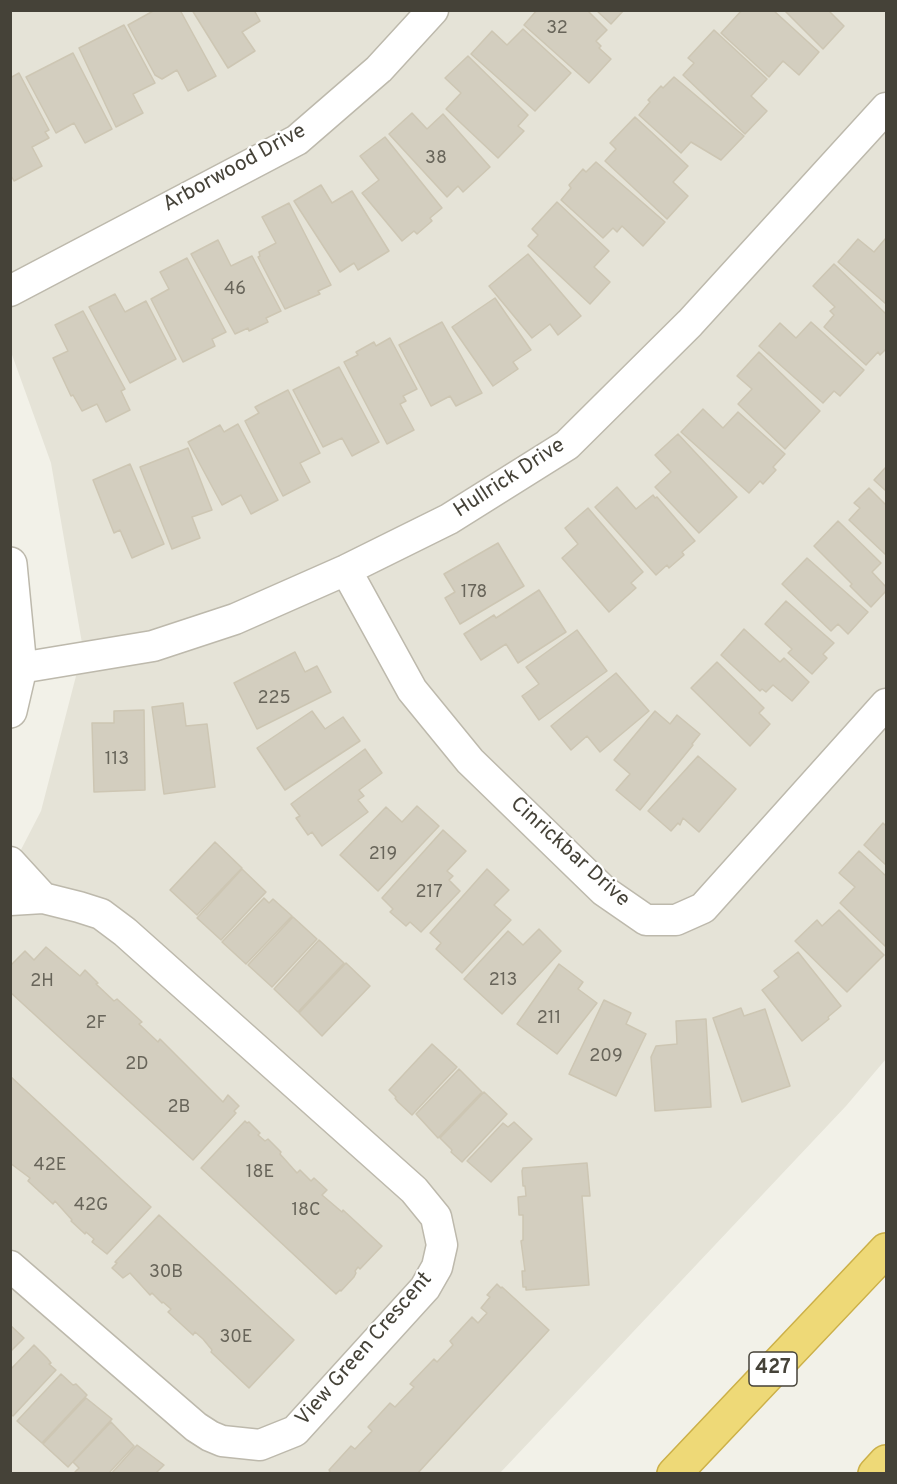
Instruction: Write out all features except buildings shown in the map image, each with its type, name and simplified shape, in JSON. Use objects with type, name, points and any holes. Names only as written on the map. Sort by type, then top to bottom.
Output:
[{"type":"highway","name":"427","points":[[674,1473],[882,1253]]},
{"type":"highway","points":[[875,1473],[886,1462]]},
{"type":"street","name":"Arborwood Drive","points":[[10,291],[297,140],[379,69],[433,10]]},
{"type":"street","name":"Hullrick Drive","points":[[20,668],[153,646],[235,619],[346,570],[449,519],[567,445],[690,323],[886,108]]},
{"type":"street","points":[[10,564],[20,668],[10,711]]},
{"type":"street","name":"Cinrickbar Drive","points":[[346,570],[412,690],[470,761],[604,891],[646,920],[676,920],[703,908],[886,704]]},
{"type":"street","points":[[10,862],[43,898]]},
{"type":"street","name":"View Green Crescent","points":[[10,900],[43,898],[101,914],[125,932],[414,1190],[436,1217],[442,1245],[437,1268],[425,1288],[410,1305],[295,1431],[260,1445],[222,1441],[196,1427],[10,1266]]},
{"type":"shaded area","points":[[11,11],[886,11],[886,1059],[846,1106],[500,1473],[11,1473],[11,869],[41,811],[83,649],[51,463],[11,352]]}]
